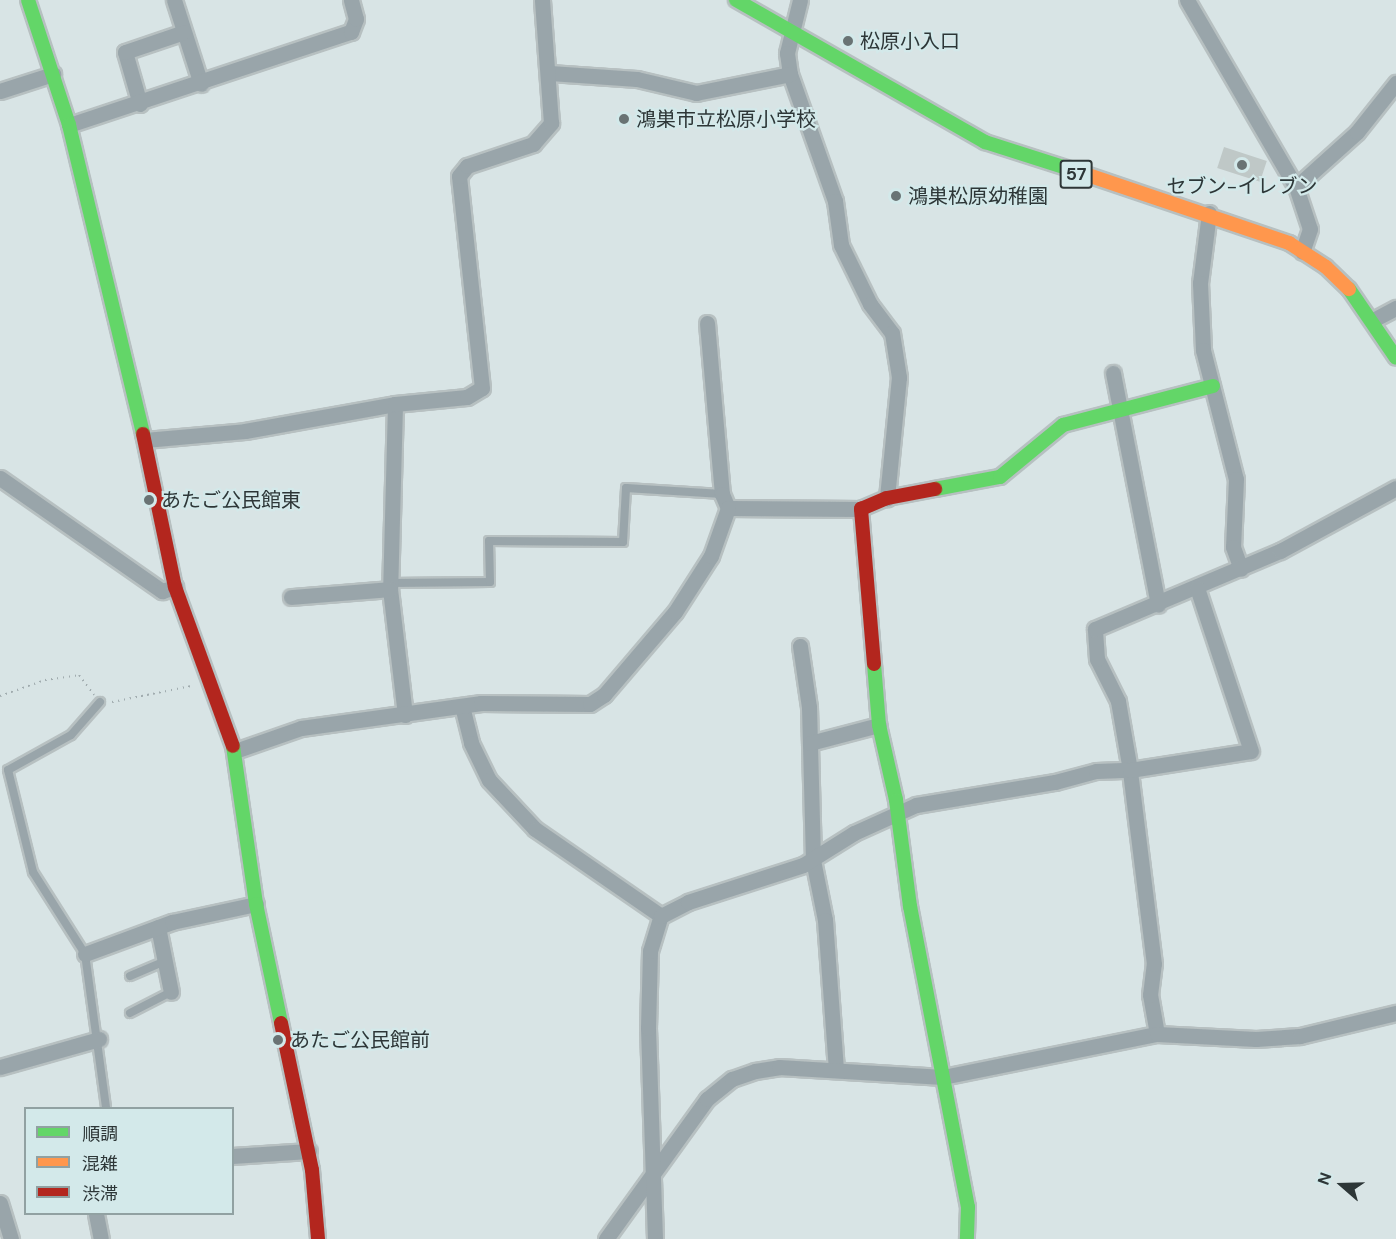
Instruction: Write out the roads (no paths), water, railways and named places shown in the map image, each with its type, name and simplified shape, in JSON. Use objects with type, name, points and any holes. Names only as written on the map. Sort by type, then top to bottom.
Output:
[{"type":"street","points":[[28,0],[69,125],[145,440],[175,587],[212,680],[235,751],[256,904],[309,1151],[318,1239]]},
{"type":"street","points":[[174,0],[201,84]]},
{"type":"street","points":[[69,125],[201,84],[351,32],[356,19],[351,0]]},
{"type":"street","points":[[145,440],[245,431],[395,404],[467,397],[482,388],[459,176],[467,166],[532,144],[552,123],[550,73],[542,0]]},
{"type":"street","name":"57","points":[[736,0],[763,7],[791,32],[985,142],[1209,213],[1289,243],[1326,267],[1359,299],[1396,358]]},
{"type":"street","points":[[800,0],[787,53],[790,74],[835,201],[842,245],[870,304],[892,333],[899,377],[888,498]]},
{"type":"street","points":[[1187,0],[1296,187],[1310,229],[1302,252]]},
{"type":"street","points":[[140,104],[125,52],[184,32]]},
{"type":"street","points":[[550,73],[637,79],[696,93],[790,74]]},
{"type":"street","points":[[0,91],[53,74]]},
{"type":"street","points":[[1296,187],[1357,132],[1396,83]]},
{"type":"street","points":[[1209,213],[1200,283],[1203,350],[1236,479],[1233,546],[1241,569]]},
{"type":"street","points":[[1373,320],[1396,308]]},
{"type":"street","points":[[235,751],[301,728],[405,716],[481,703],[590,704],[604,695],[675,612],[711,556],[725,501],[706,323]]},
{"type":"street","points":[[1113,373],[1118,412],[1158,605]]},
{"type":"street","points":[[725,501],[861,509],[888,498],[1000,477],[1063,425],[1213,386]]},
{"type":"street","points":[[395,404],[390,586],[405,716]]},
{"type":"street","points":[[0,478],[162,591],[175,587]]},
{"type":"street","points":[[1157,1034],[1150,995],[1154,964],[1130,770],[1118,701],[1097,658],[1095,629],[1241,569],[1396,488]]},
{"type":"street","points":[[861,509],[879,725],[968,1207],[966,1239]]},
{"type":"street","points":[[291,597],[390,586]]},
{"type":"street","points":[[655,1239],[649,973],[650,951],[661,916],[688,902],[813,861],[854,833],[916,805],[1035,786],[1096,771],[1130,770],[1251,751],[1197,588]]},
{"type":"street","points":[[800,646],[810,743],[813,861],[825,920],[836,1070]]},
{"type":"street","points":[[462,706],[471,743],[489,780],[535,829],[661,916]]},
{"type":"street","points":[[810,743],[879,725]]},
{"type":"street","points":[[85,954],[158,927],[256,904]]},
{"type":"street","points":[[158,927],[171,992]]},
{"type":"street","points":[[606,1239],[654,1176],[707,1099],[732,1079],[779,1067],[943,1077],[1157,1034],[1191,1033],[1256,1039],[1300,1036],[1396,1013]]},
{"type":"street","points":[[0,1067],[99,1039]]},
{"type":"street","points":[[234,1156],[309,1151]]},
{"type":"street","points":[[0,1203],[11,1239]]},
{"type":"street","points":[[96,1215],[101,1239]]},
{"type":"lane","points":[[390,586],[490,582],[489,541],[623,542],[626,488],[725,501]]},
{"type":"lane","points":[[100,702],[58,745],[8,770],[33,872],[85,954],[99,1039],[101,1088],[106,1107]]},
{"type":"lane","points":[[129,976],[165,961]]},
{"type":"lane","points":[[130,1013],[171,992]]},
{"type":"place","name":"松原小入口","points":[[848,41]]},
{"type":"place","name":"鴻巣市立松原小学校","points":[[624,119]]},
{"type":"place","name":"セブン-イレブン","points":[[1242,165]]},
{"type":"place","name":"鴻巣松原幼稚園","points":[[896,196]]},
{"type":"place","name":"あたご公民館東","points":[[149,500]]},
{"type":"place","name":"あたご公民館前","points":[[278,1040]]}]
